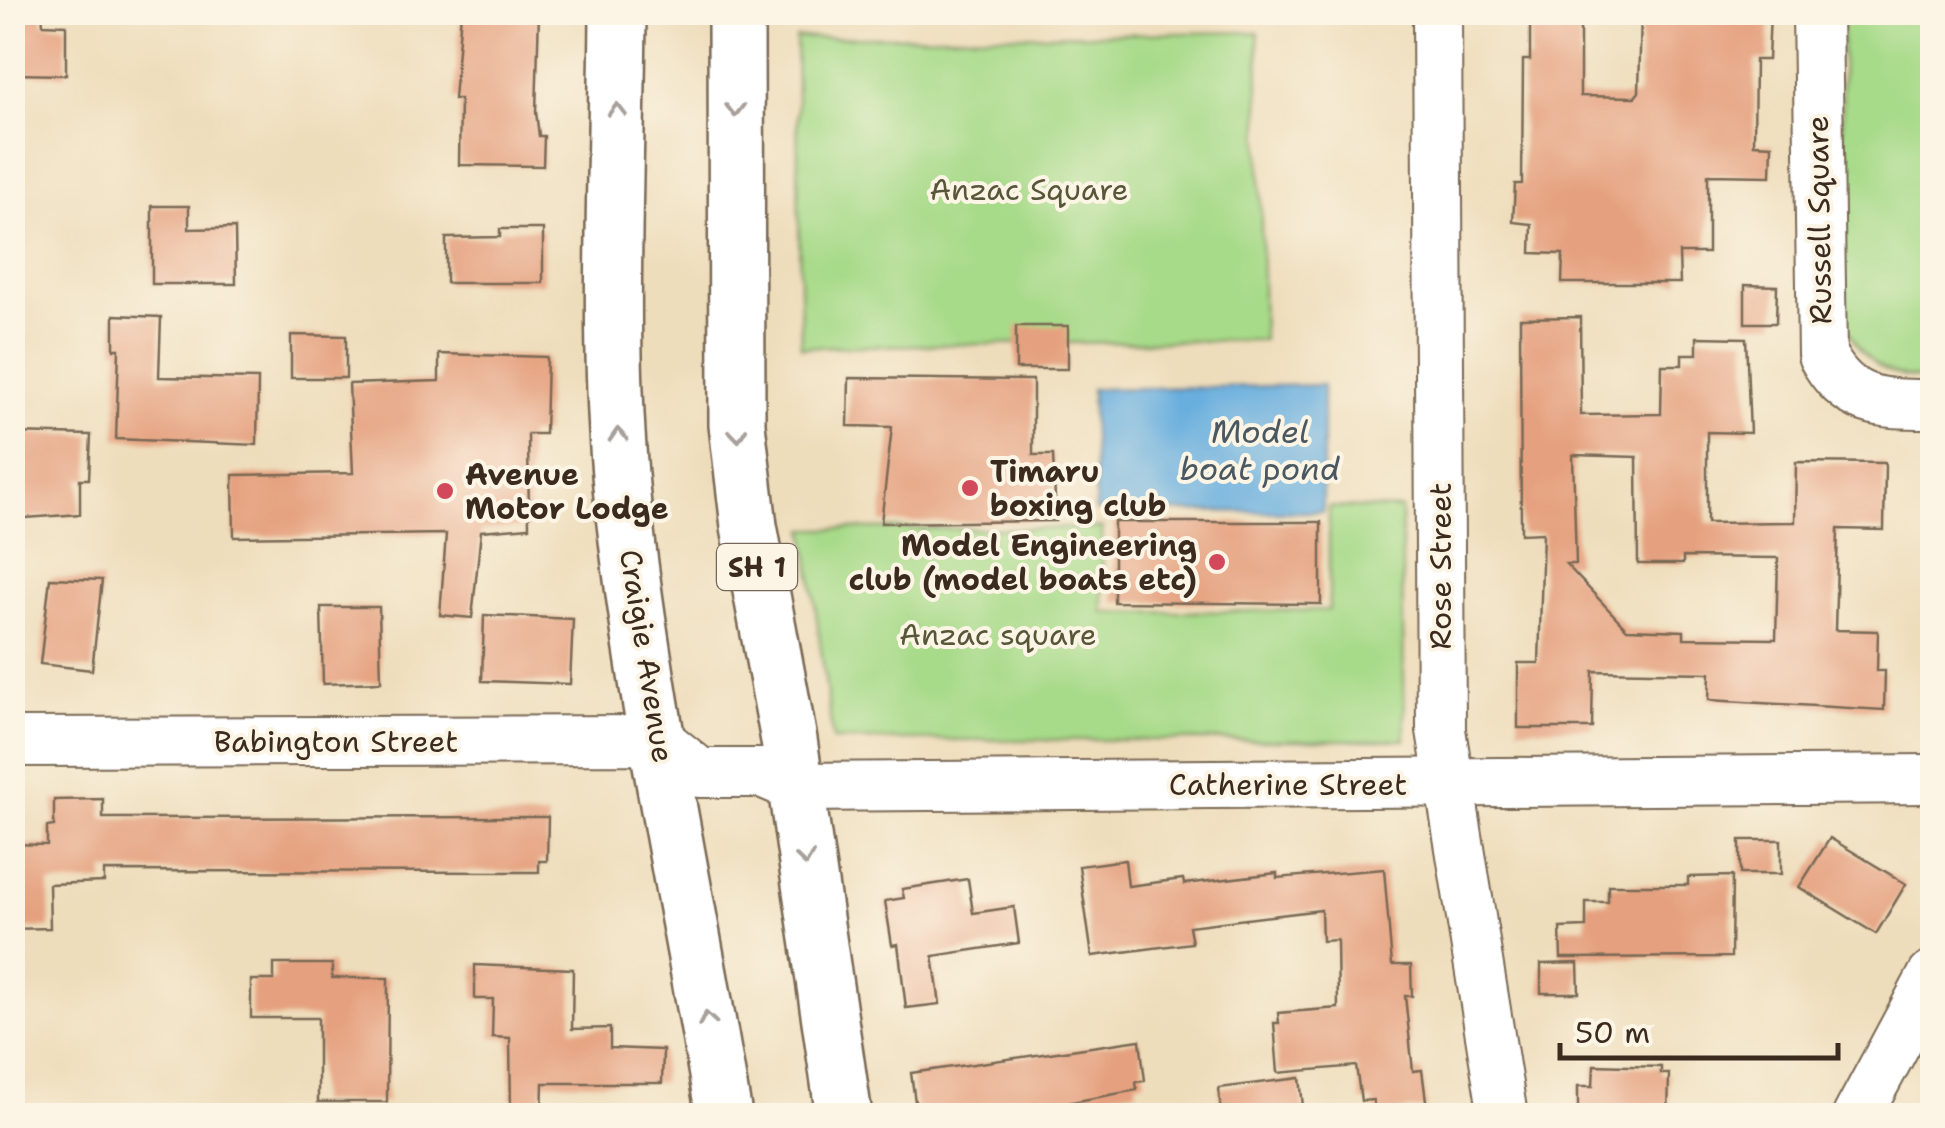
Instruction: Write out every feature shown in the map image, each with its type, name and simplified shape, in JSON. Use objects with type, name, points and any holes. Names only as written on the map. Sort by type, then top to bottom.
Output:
[{"type":"highway","name":"Craigie Avenue","points":[[618,12],[617,414],[622,496],[658,740],[724,1116]]},
{"type":"highway","name":"SH 1","points":[[736,12],[737,425],[844,1116]]},
{"type":"street","name":"Rose Street","points":[[1437,12],[1441,730],[1502,1116]]},
{"type":"street","name":"Russell Square","points":[[1818,12],[1822,356],[1834,380],[1850,392],[1871,400],[1932,404]]},
{"type":"street","name":"Babington Street","points":[[12,742],[658,740]]},
{"type":"street","name":"Catherine Street","points":[[658,740],[700,773],[762,774],[795,787],[1932,779]]},
{"type":"street","points":[[1857,1116],[1932,976]]},
{"type":"green space","points":[[1842,13],[1932,13],[1932,379],[1901,376],[1876,364],[1857,345],[1843,317]]},
{"type":"green space","name":"Anzac Square","points":[[1258,32],[1263,340],[801,347],[796,38]]},
{"type":"green space","name":"Anzac square","points":[[1329,507],[1401,509],[1405,740],[833,740],[805,529],[1102,528],[1103,613],[1329,610]]},
{"type":"water","name":"Model boat pond","points":[[1323,385],[1323,512],[1096,511],[1091,389]]},
{"type":"building","points":[[12,12],[42,12],[43,24],[66,25],[66,75],[12,74]]},
{"type":"building","points":[[461,12],[539,12],[536,112],[539,136],[544,136],[543,166],[459,165],[460,99],[454,99]]},
{"type":"building","points":[[1530,12],[1580,12],[1580,96],[1635,97],[1639,92],[1641,12],[1770,12],[1768,60],[1755,60],[1754,144],[1772,145],[1771,176],[1708,175],[1708,253],[1679,253],[1680,283],[1562,283],[1563,254],[1531,253],[1532,224],[1513,222],[1515,184],[1522,184],[1523,60],[1530,60]]},
{"type":"building","points":[[152,206],[189,206],[189,229],[235,228],[236,284],[152,284]]},
{"type":"building","points":[[500,229],[543,229],[543,283],[446,283],[446,238],[500,237]]},
{"type":"building","points":[[1745,285],[1777,286],[1776,323],[1745,323]]},
{"type":"building","points":[[114,315],[161,317],[159,377],[258,379],[257,445],[116,439],[119,349],[114,349]]},
{"type":"building","points":[[1580,317],[1581,415],[1661,414],[1662,365],[1682,365],[1682,354],[1697,354],[1697,337],[1746,338],[1750,433],[1707,432],[1707,523],[1795,522],[1796,462],[1885,463],[1884,530],[1838,529],[1835,630],[1878,631],[1877,671],[1885,671],[1884,710],[1709,700],[1710,673],[1593,671],[1592,728],[1518,728],[1518,663],[1539,663],[1543,533],[1521,534],[1520,318]],"holes":[[[1573,455],[1637,457],[1638,564],[1683,564],[1683,557],[1778,558],[1776,639],[1684,638],[1684,631],[1627,629],[1566,564],[1576,564]]]},
{"type":"building","points":[[1016,326],[1068,326],[1068,369],[1016,369]]},
{"type":"building","points":[[291,335],[346,336],[346,378],[291,378]]},
{"type":"building","points":[[439,354],[547,357],[545,434],[528,434],[529,527],[481,531],[472,618],[440,615],[446,534],[234,537],[233,475],[353,473],[349,384],[439,381]]},
{"type":"building","points":[[849,378],[1033,380],[1033,455],[1053,455],[1056,521],[881,523],[892,427],[848,426]]},
{"type":"building","points":[[14,433],[91,435],[89,479],[80,479],[80,514],[12,519]]},
{"type":"building","name":"Model Engineering club (model boats etc)","points":[[1114,522],[1321,522],[1321,604],[1114,602]]},
{"type":"building","points":[[50,578],[102,580],[92,670],[40,664]]},
{"type":"building","points":[[321,607],[379,607],[381,682],[323,684]]},
{"type":"building","points":[[484,615],[573,619],[570,684],[482,681]]},
{"type":"building","points":[[103,799],[103,818],[548,817],[547,861],[539,861],[539,872],[104,871],[104,882],[49,884],[50,928],[12,929],[12,844],[47,845],[47,827],[54,826],[54,800]]},
{"type":"building","points":[[1830,838],[1906,884],[1876,934],[1799,887]]},
{"type":"building","points":[[1740,840],[1781,840],[1781,874],[1740,874]]},
{"type":"building","points":[[1125,860],[1128,886],[1183,879],[1184,884],[1277,873],[1277,878],[1384,869],[1392,965],[1411,965],[1412,996],[1405,996],[1413,1071],[1422,1070],[1427,1108],[1375,1114],[1373,1100],[1361,1101],[1356,1066],[1278,1073],[1274,1023],[1279,1023],[1278,1013],[1338,1008],[1337,940],[1322,941],[1321,910],[1189,926],[1192,943],[1092,956],[1079,866]]},
{"type":"building","points":[[1732,876],[1731,957],[1561,958],[1560,928],[1586,927],[1586,902],[1608,902],[1608,885],[1688,885],[1688,877]]},
{"type":"building","points":[[968,879],[973,913],[1014,907],[1019,943],[933,956],[940,1004],[906,1008],[898,944],[892,945],[885,901],[904,898],[902,889]]},
{"type":"building","points":[[1578,963],[1579,993],[1541,993],[1541,964]]},
{"type":"building","points":[[274,964],[332,964],[332,978],[388,978],[387,1102],[318,1102],[318,1018],[251,1018],[251,980],[274,980]]},
{"type":"building","points":[[475,965],[573,969],[572,1029],[610,1028],[610,1048],[663,1050],[662,1083],[543,1083],[542,1116],[511,1116],[510,1038],[492,1037],[493,999],[475,999]]},
{"type":"building","points":[[1140,1040],[1145,1081],[1136,1082],[1137,1090],[1045,1107],[1046,1116],[917,1116],[911,1073]]},
{"type":"building","points":[[1594,1065],[1661,1067],[1661,1074],[1669,1074],[1668,1116],[1578,1116],[1578,1086],[1593,1086]]},
{"type":"building","points":[[1300,1078],[1304,1116],[1221,1116],[1219,1088]]},
{"type":"place","name":"Timaru boxing club","points":[[970,488]]},
{"type":"place","name":"Avenue Motor Lodge","points":[[445,491]]},
{"type":"place","name":"Model Engineering club (model boats etc)","points":[[1217,562]]}]
